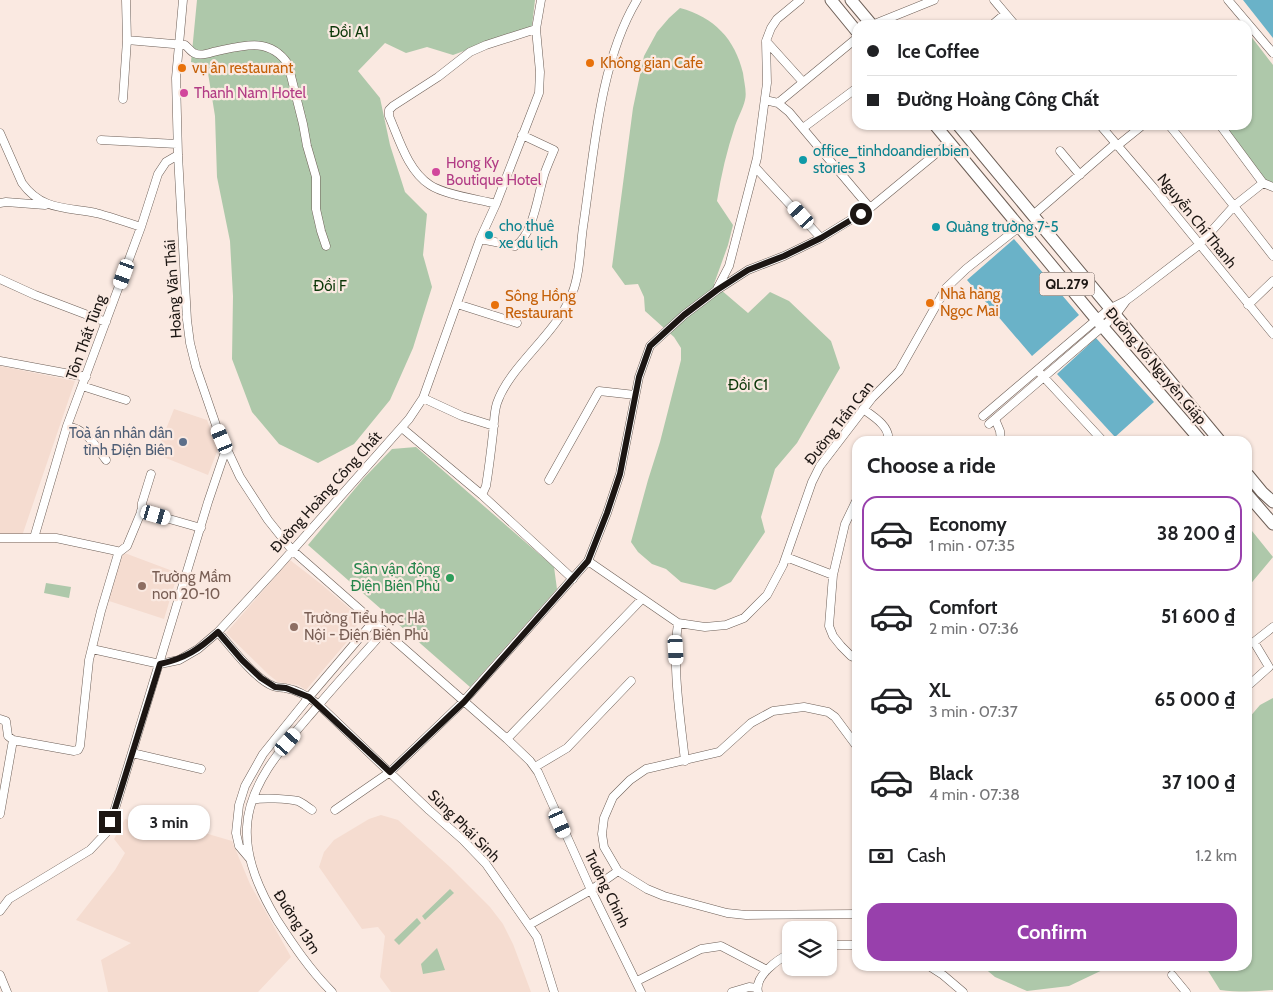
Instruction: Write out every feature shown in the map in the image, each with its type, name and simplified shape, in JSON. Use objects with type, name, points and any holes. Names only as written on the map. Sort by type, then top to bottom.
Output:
[{"type":"highway","points":[[831,0],[852,26]]},
{"type":"highway","points":[[851,0],[868,20]]},
{"type":"highway","name":"Đường Võ Nguyên Giáp","points":[[939,130],[1099,323],[1197,436]]},
{"type":"highway","name":"Đường Võ Nguyên Giáp","points":[[962,130],[1216,436]]},
{"type":"highway","points":[[1019,226],[1033,215]]},
{"type":"highway","points":[[1252,480],[1273,502]]},
{"type":"highway","points":[[1252,500],[1273,524]]},
{"type":"street","points":[[123,99],[127,40],[126,0]]},
{"type":"street","name":"Hoàng Văn Thái","points":[[183,0],[176,78],[177,144],[185,300],[190,343],[207,402],[226,449],[252,496],[292,550]]},
{"type":"street","name":"Đường Hoàng Công Chất","points":[[160,664],[179,660],[198,649],[218,632],[402,428],[423,398],[480,238],[496,204],[539,93],[540,72],[536,29],[540,0]]},
{"type":"street","points":[[482,495],[486,486],[497,404],[514,374],[563,313],[573,293],[578,274],[598,126],[608,71],[618,40],[637,0]]},
{"type":"street","points":[[717,290],[729,266],[755,166],[767,83],[766,42],[771,28],[777,20],[800,0]]},
{"type":"street","points":[[994,0],[1010,20]]},
{"type":"street","points":[[1228,0],[1245,20]]},
{"type":"street","points":[[884,20],[928,1]]},
{"type":"street","points":[[998,20],[1005,14]]},
{"type":"street","points":[[1252,28],[1273,53]]},
{"type":"street","points":[[496,204],[440,190],[422,179],[413,168],[403,149],[389,113],[393,106],[423,87],[470,52],[536,29]]},
{"type":"street","points":[[127,40],[185,45],[193,53],[205,54],[265,45],[283,56],[288,64],[316,177],[316,209],[326,246]]},
{"type":"street","points":[[766,42],[803,82]]},
{"type":"street","points":[[778,103],[852,42]]},
{"type":"street","points":[[803,128],[852,92]]},
{"type":"street","points":[[765,100],[778,103],[789,112],[870,208]]},
{"type":"street","name":"Nguyễn Chí Thanh","points":[[1104,130],[1273,334]]},
{"type":"street","points":[[1033,215],[1136,130]]},
{"type":"street","points":[[1173,130],[1273,256]]},
{"type":"street","points":[[1224,130],[1263,183],[1273,187]]},
{"type":"street","points":[[0,133],[22,183],[33,196],[49,205]]},
{"type":"street","points":[[480,238],[515,246],[521,243],[528,230],[545,172],[554,150],[522,135]]},
{"type":"street","points":[[101,140],[177,144]]},
{"type":"street","points":[[335,810],[390,772],[464,702],[588,561],[620,474],[639,377],[650,346],[684,315],[748,270],[784,256],[821,238],[870,208],[950,142]]},
{"type":"street","points":[[1060,151],[1080,175]]},
{"type":"street","name":"Tôn Thất Tùng","points":[[34,538],[67,426],[141,227],[158,174],[166,162],[178,155]]},
{"type":"street","points":[[755,166],[821,238]]},
{"type":"street","points":[[983,416],[1037,370],[1199,245],[1234,206],[1263,183]]},
{"type":"street","points":[[0,203],[49,205],[101,214],[141,227]]},
{"type":"street","name":"Đường Trần Can","points":[[588,561],[642,600],[678,622],[705,627],[726,626],[744,618],[767,595],[786,557],[812,482],[820,466],[863,409],[898,371],[946,288],[966,269],[1019,226]]},
{"type":"street","points":[[0,279],[35,295],[106,322]]},
{"type":"street","points":[[1248,305],[1273,281]]},
{"type":"street","points":[[457,304],[516,323]]},
{"type":"street","points":[[1000,436],[1000,431],[992,421],[1099,323]]},
{"type":"street","points":[[0,361],[86,377]]},
{"type":"street","points":[[1037,370],[1098,436]]},
{"type":"street","points":[[82,386],[126,400]]},
{"type":"street","points":[[550,480],[599,391],[635,395]]},
{"type":"street","points":[[423,398],[468,418],[494,426]]},
{"type":"street","points":[[863,409],[885,428],[889,436]]},
{"type":"street","points":[[67,426],[85,433],[106,460]]},
{"type":"street","points":[[402,428],[482,495],[574,579]]},
{"type":"street","points":[[0,911],[9,899],[64,868],[99,843],[106,833],[226,449]]},
{"type":"street","points":[[0,718],[6,721],[8,736],[13,740],[74,752],[78,750],[89,660],[118,553],[127,546],[141,511],[151,474]]},
{"type":"street","points":[[852,509],[845,524],[834,575],[830,626],[833,636],[852,656]]},
{"type":"street","points":[[141,511],[200,528]]},
{"type":"street","points":[[0,538],[56,538],[117,551],[118,553]]},
{"type":"street","name":"Trường Chinh","points":[[292,550],[507,739],[534,767],[641,992]]},
{"type":"street","points":[[786,557],[834,575]]},
{"type":"street","points":[[507,739],[642,600]]},
{"type":"street","points":[[251,860],[239,846],[236,834],[245,786],[263,754],[374,622]]},
{"type":"street","points":[[678,622],[676,650],[677,690],[684,761]]},
{"type":"street","points":[[1252,682],[1269,667],[1254,642],[1273,627]]},
{"type":"street","points":[[251,860],[247,826],[253,800],[261,780],[272,761],[384,631]]},
{"type":"street","points":[[218,632],[242,660],[269,684],[309,697]]},
{"type":"street","points":[[92,649],[160,664]]},
{"type":"street","points":[[336,666],[346,674]]},
{"type":"street","points":[[534,767],[566,748],[631,681]]},
{"type":"street","name":"Sùng Phái Sinh","points":[[309,697],[463,840],[486,864],[529,925],[541,948],[554,992]]},
{"type":"street","points":[[852,740],[835,717],[828,712],[804,707],[773,711],[751,723],[719,752],[646,769],[630,780],[613,797],[604,818],[602,834],[604,847],[618,871],[647,889],[664,896],[727,913],[746,915],[852,914]]},
{"type":"street","points":[[0,814],[13,740]]},
{"type":"street","points":[[132,753],[201,769]]},
{"type":"street","points":[[253,800],[263,797],[273,800],[296,801],[312,810]]},
{"type":"street","name":"Đường 13m","points":[[251,860],[260,888],[295,948],[332,992]]},
{"type":"street","points":[[529,925],[591,890],[618,871]]},
{"type":"street","points":[[0,896],[9,899]]},
{"type":"street","points":[[837,945],[852,945]]},
{"type":"street","points":[[637,981],[701,949],[716,946],[728,949],[767,970]]},
{"type":"street","points":[[732,992],[749,987],[758,990],[760,980],[767,970],[782,958]]},
{"type":"street","points":[[937,971],[963,992]]},
{"type":"street","points":[[1172,974],[1186,992]]},
{"type":"street","points":[[0,975],[7,992]]},
{"type":"shaded area","points":[[0,366],[75,381],[22,536],[0,536]]},
{"type":"shaded area","points":[[174,409],[207,420],[218,449],[208,475],[156,454]]},
{"type":"shaded area","name":"Trường Mầm non 20-10","points":[[122,552],[178,573],[164,619],[106,600]]},
{"type":"shaded area","name":"Trường Tiểu học Hà Nội - Điện Biên Phủ","points":[[290,560],[355,613],[357,630],[306,690],[298,685],[278,682],[226,633]]},
{"type":"shaded area","points":[[381,815],[398,820],[450,867],[490,907],[503,924],[513,944],[531,992],[391,992],[380,977],[385,936],[378,927],[362,929],[319,867],[324,852],[334,840],[369,819]]},
{"type":"shaded area","points":[[125,819],[176,834],[181,826],[232,841],[250,884],[291,957],[258,992],[108,992],[101,960],[131,943],[76,920],[115,870],[125,853],[114,839]]},
{"type":"green space","name":"Đồi F","points":[[197,0],[535,0],[532,26],[453,55],[427,47],[406,53],[385,43],[358,71],[380,98],[390,145],[405,192],[427,214],[423,255],[432,287],[413,348],[390,400],[354,444],[318,463],[279,444],[252,412],[232,359],[233,296],[230,241],[217,177],[215,116],[207,67],[191,62]]},
{"type":"green space","name":"Đồi C1","points":[[680,8],[703,17],[729,40],[735,50],[743,73],[746,94],[729,144],[717,201],[733,225],[714,284],[748,313],[770,292],[789,301],[831,341],[840,368],[797,443],[775,469],[761,517],[765,532],[731,582],[715,590],[681,582],[666,569],[652,564],[638,552],[631,542],[660,442],[681,360],[681,348],[674,337],[645,311],[644,297],[638,284],[625,285],[612,267],[633,108],[644,56],[657,32]]},
{"type":"green space","points":[[1252,38],[1273,65],[1273,183],[1267,182],[1229,130],[1252,130]]},
{"type":"green space","name":"Sân vận động Điện Biên Phủ","points":[[416,447],[554,567],[557,589],[470,687],[308,545],[364,478],[392,449]]},
{"type":"green space","points":[[1252,531],[1273,557],[1252,582]]},
{"type":"green space","points":[[46,583],[71,587],[69,598],[44,593]]},
{"type":"green space","points":[[1273,698],[1273,990],[1246,992],[1220,990],[1208,971],[1252,971],[1252,714],[1260,705]]},
{"type":"green space","points":[[450,889],[454,893],[425,920],[422,916]]},
{"type":"green space","points":[[417,918],[421,923],[399,945],[394,940]]},
{"type":"green space","points":[[437,948],[445,970],[423,974],[421,964]]},
{"type":"green space","points":[[988,971],[1100,971],[1069,986],[1027,991],[995,977]]},
{"type":"water","points":[[1243,0],[1273,0],[1273,38]]},
{"type":"water","points":[[1014,239],[1079,315],[1032,356],[967,280]]},
{"type":"water","points":[[1096,338],[1154,402],[1114,436],[1057,374]]},
{"type":"place","name":"Không gian Cafe","points":[[590,63]]},
{"type":"place","name":"vụ ân restaurant","points":[[182,68]]},
{"type":"place","name":"Thanh Nam Hotel","points":[[184,93]]},
{"type":"place","name":"office_tinhdoandienbien stories 3","points":[[803,160]]},
{"type":"place","name":"Hong Ky Boutique Hotel","points":[[436,172]]},
{"type":"place","name":"Quảng trường 7-5","points":[[936,227]]},
{"type":"place","name":"cho thuê xe du lịch","points":[[489,235]]},
{"type":"place","name":"Nhà hàng Ngọc Mai","points":[[930,303]]},
{"type":"place","name":"Sông Hồng Restaurant","points":[[495,305]]},
{"type":"place","name":"Toà án nhân dân tỉnh Điện Biên","points":[[183,442]]},
{"type":"place","name":"Sân vận động Điện Biên Phủ","points":[[450,578]]},
{"type":"place","name":"Trường Mầm non 20-10","points":[[142,586]]},
{"type":"place","name":"Trường Tiểu học Hà Nội - Điện Biên Phủ","points":[[294,627]]},
{"type":"route","points":[[110,822],[160,664],[179,660],[198,649],[218,632],[242,660],[261,678],[275,687],[286,688],[309,697],[390,772],[464,702],[588,561],[620,474],[639,377],[650,346],[684,315],[748,270],[784,256],[821,238],[861,214]]},
{"type":"park label","name":"Đồi A1","points":[[349,32]]}]
